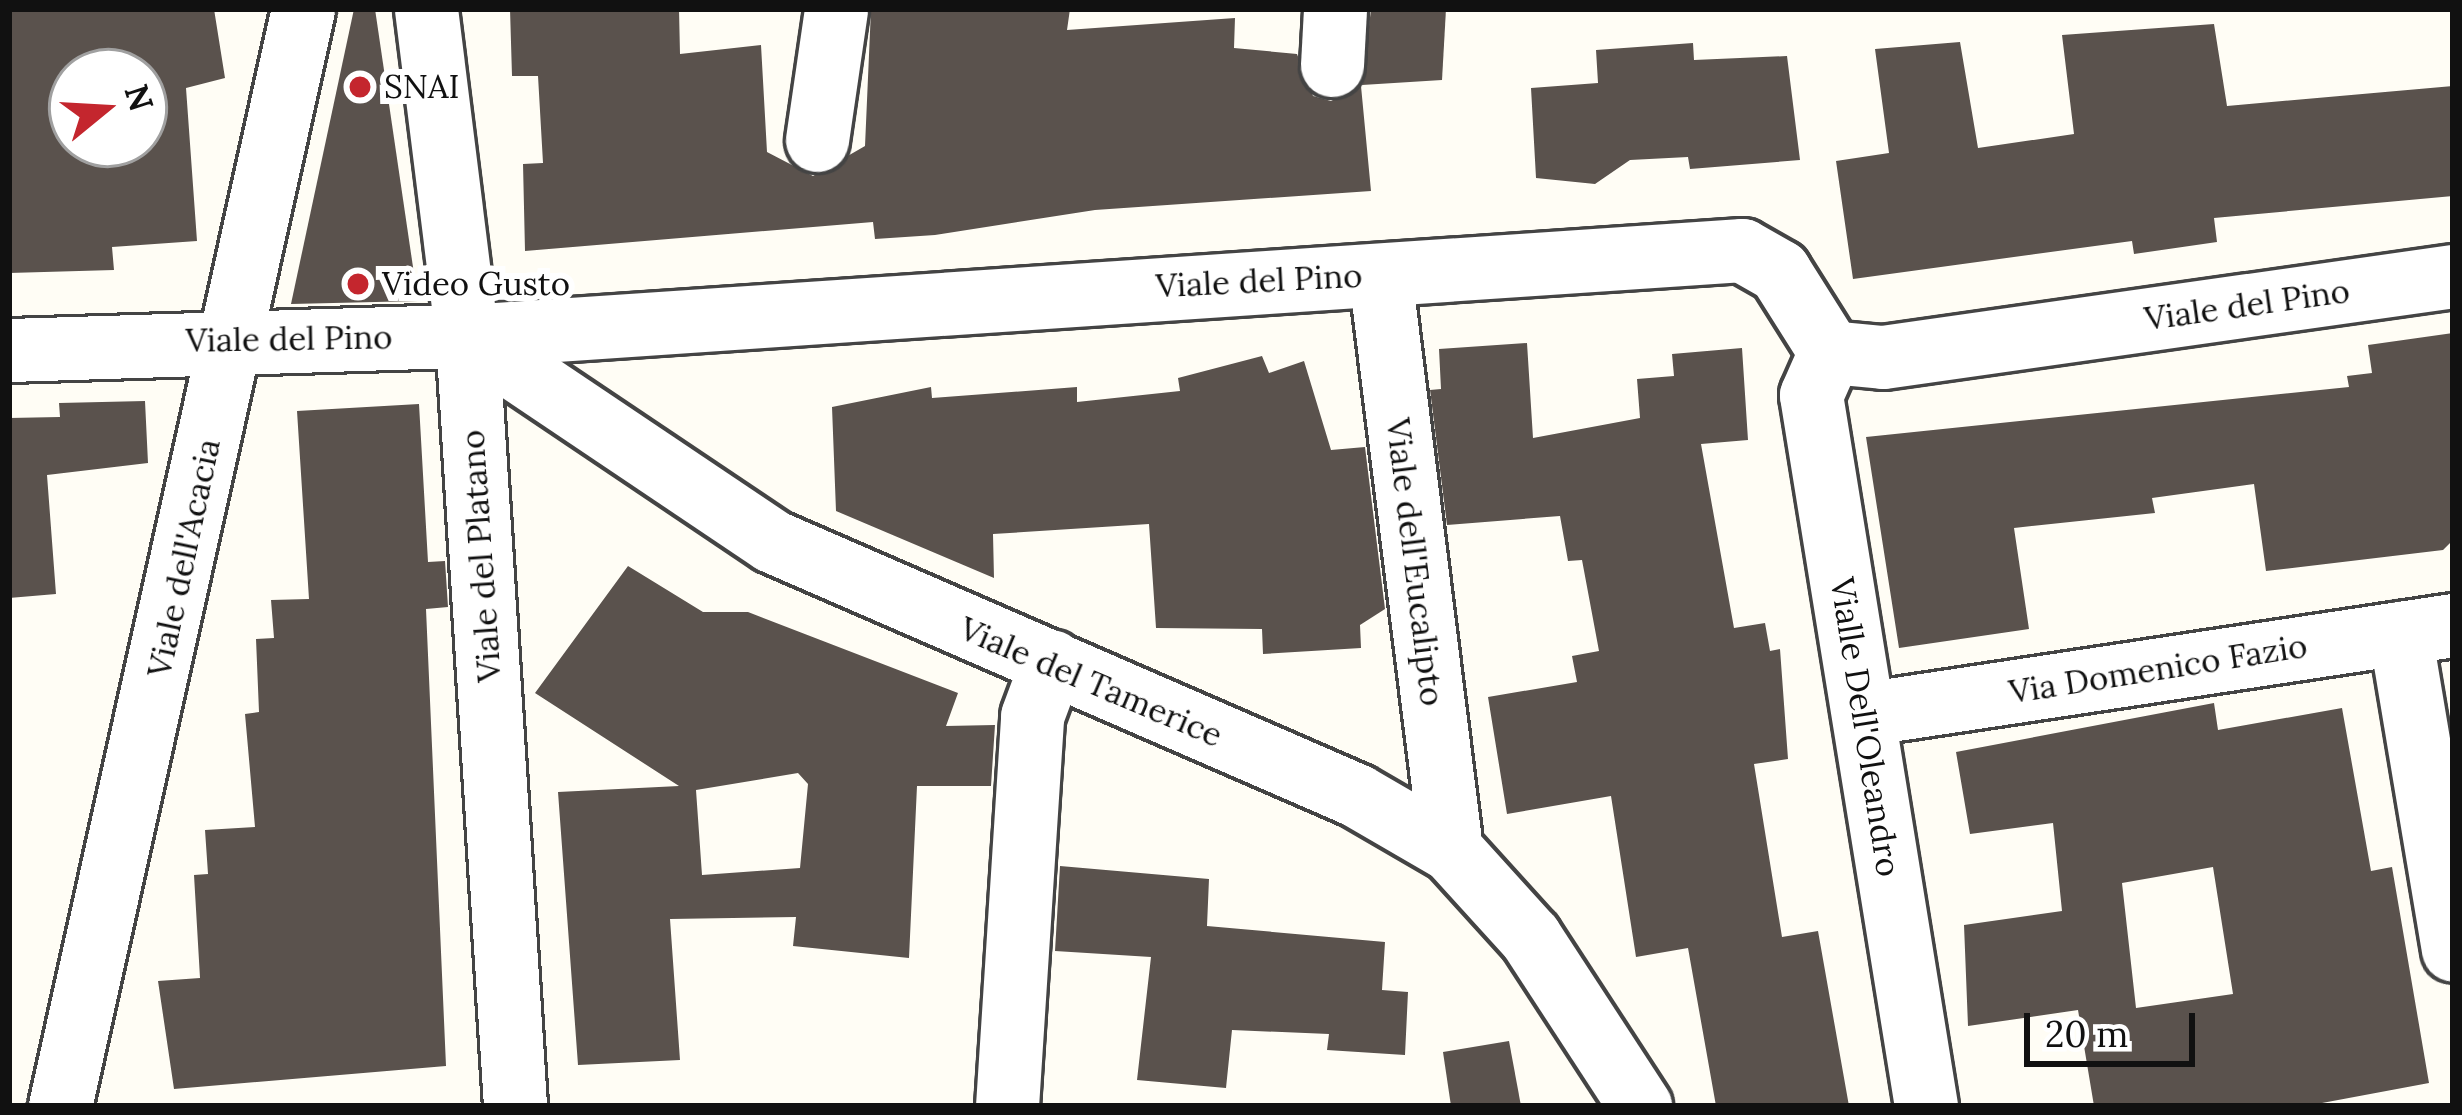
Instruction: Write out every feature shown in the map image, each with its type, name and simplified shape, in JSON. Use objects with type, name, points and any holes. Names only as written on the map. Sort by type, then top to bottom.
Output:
[{"type":"street","name":"Viale dell'Acacia","points":[[60,1106],[303,9]]},
{"type":"street","name":"Viale del Platano","points":[[426,9],[466,336],[515,1106]]},
{"type":"street","points":[[818,140],[836,9]]},
{"type":"street","name":"Viale del Pino","points":[[9,350],[231,338],[466,336],[1742,250],[1779,271],[1830,352],[1883,357],[2453,276]]},
{"type":"street","name":"Viale dell'Eucalipto","points":[[1380,275],[1451,850]]},
{"type":"street","name":"Viale del Tamerice","points":[[466,336],[772,541],[1356,795],[1451,850],[1531,937],[1640,1106]]},
{"type":"street","name":"Vialle Dell'Oleandro","points":[[1830,352],[1811,395],[1926,1106]]},
{"type":"street","points":[[2426,629],[2453,950]]},
{"type":"street","name":"Via Domenico Fazio","points":[[1863,714],[2426,629]]},
{"type":"street","points":[[1007,1106],[1032,716],[1052,662]]},
{"type":"building","points":[[214,9],[225,78],[186,88],[197,241],[112,247],[114,270],[9,273],[9,10]]},
{"type":"building","points":[[354,9],[375,9],[418,301],[291,304]]},
{"type":"building","points":[[510,9],[679,9],[680,54],[761,45],[767,152],[813,176],[865,146],[871,9],[1070,9],[1067,30],[1235,18],[1234,48],[1297,54],[1313,96],[1331,101],[1361,86],[1371,191],[1095,210],[935,235],[875,239],[873,222],[525,251],[523,164],[543,163],[538,76],[512,76]]},
{"type":"building","points":[[1371,9],[1446,9],[1442,80],[1362,85]]},
{"type":"building","points":[[2214,24],[2227,106],[2453,86],[2453,196],[2214,218],[2217,242],[2134,254],[2132,241],[1853,279],[1836,161],[1889,153],[1875,49],[1960,42],[1978,148],[2074,134],[2062,35]]},
{"type":"building","points":[[1693,43],[1694,60],[1787,56],[1800,160],[1690,169],[1688,157],[1630,160],[1595,184],[1536,178],[1531,88],[1598,83],[1596,50]]},
{"type":"building","points":[[2453,333],[2453,540],[2443,550],[2266,571],[2254,484],[2152,498],[2155,513],[2014,528],[2029,629],[1899,648],[1866,437],[2349,387],[2347,376],[2372,373],[2368,345]]},
{"type":"building","points":[[1527,343],[1533,438],[1640,418],[1637,379],[1674,376],[1672,354],[1742,348],[1748,440],[1701,444],[1734,628],[1765,623],[1770,651],[1780,649],[1788,759],[1754,764],[1782,937],[1818,931],[1849,1106],[1716,1106],[1688,948],[1636,957],[1611,796],[1507,814],[1488,697],[1577,682],[1572,656],[1599,651],[1582,560],[1568,561],[1560,516],[1447,525],[1430,390],[1441,389],[1439,349]]},
{"type":"building","points":[[1262,356],[1269,373],[1304,361],[1331,450],[1365,447],[1385,609],[1360,625],[1361,648],[1263,654],[1262,629],[1156,628],[1149,524],[993,534],[994,578],[836,511],[832,407],[931,387],[932,398],[1077,387],[1077,402],[1180,391],[1178,378]]},
{"type":"building","points":[[145,401],[148,463],[47,475],[56,594],[9,598],[9,418],[60,417],[59,403]]},
{"type":"building","points":[[419,404],[428,562],[445,561],[448,607],[426,609],[446,1066],[174,1089],[158,981],[200,978],[194,875],[208,874],[205,830],[255,827],[245,714],[259,712],[256,639],[274,638],[271,600],[309,599],[297,411]]},
{"type":"building","points":[[628,566],[703,612],[748,612],[958,693],[946,726],[995,725],[991,786],[917,786],[909,958],[793,946],[796,917],[670,919],[680,1060],[578,1065],[558,792],[679,786],[535,693]],"holes":[[[798,773],[808,784],[800,868],[702,875],[696,790]]]},
{"type":"building","points":[[2214,703],[2218,730],[2342,708],[2371,871],[2392,867],[2429,1083],[2306,1106],[2094,1106],[2078,1010],[1968,1026],[1964,925],[2062,911],[2053,823],[1970,834],[1956,752]],"holes":[[[2213,867],[2233,994],[2136,1008],[2122,883]]]},
{"type":"building","points":[[1060,866],[1209,879],[1207,926],[1385,942],[1382,990],[1408,992],[1405,1055],[1327,1050],[1329,1034],[1232,1030],[1226,1088],[1137,1080],[1151,957],[1055,951]]},
{"type":"building","points":[[1509,1041],[1521,1106],[1451,1106],[1443,1052]]},
{"type":"place","name":"SNAI","points":[[360,87]]},
{"type":"place","name":"Video Gusto","points":[[358,284]]}]
